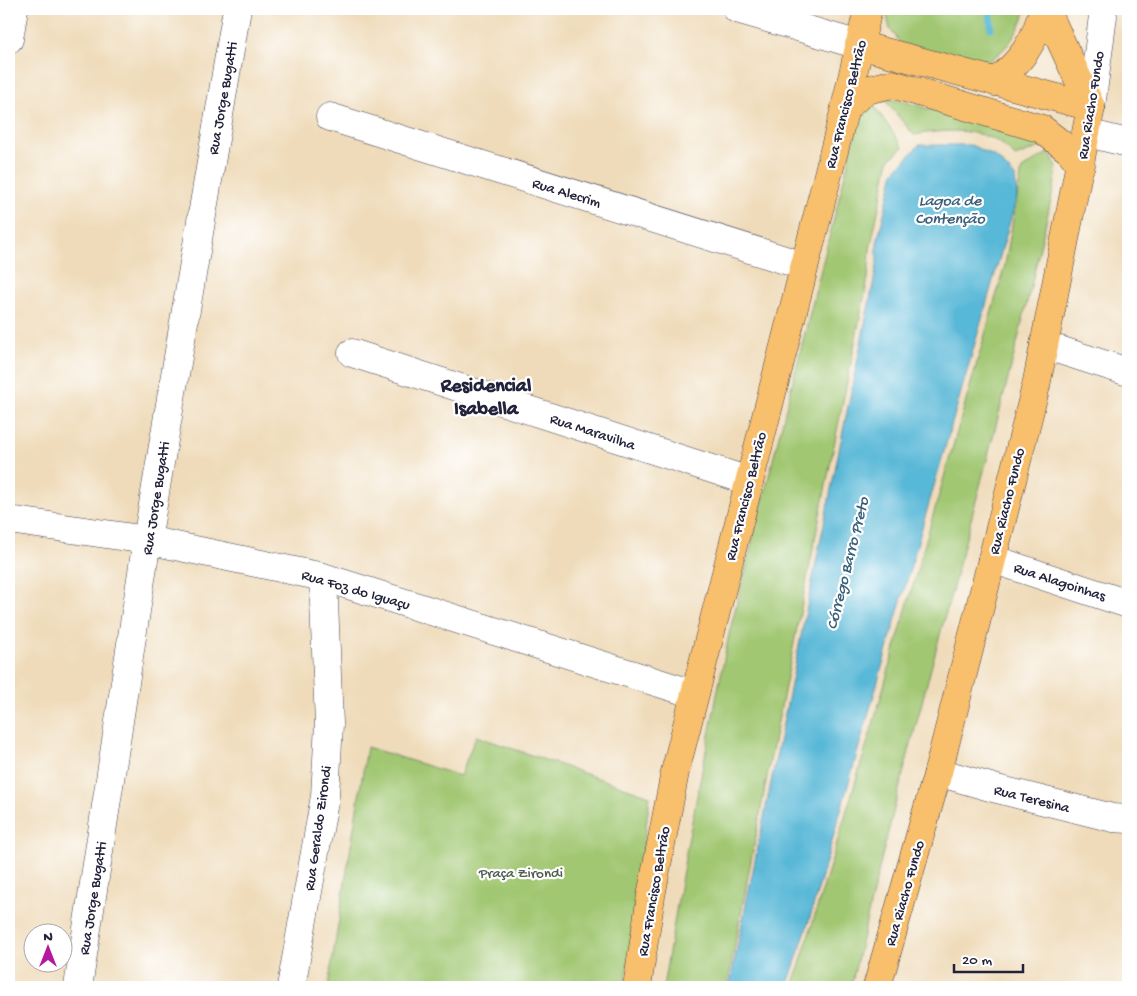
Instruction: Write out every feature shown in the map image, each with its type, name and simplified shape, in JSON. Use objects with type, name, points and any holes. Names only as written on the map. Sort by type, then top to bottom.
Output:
[{"type":"main road","name":"Rua Francisco Beltrão","points":[[637,987],[651,896],[673,782],[845,108],[858,45],[868,9]]},
{"type":"main road","points":[[995,82],[1014,67],[1028,49],[1039,27],[1044,9]]},
{"type":"main road","points":[[1044,9],[1089,120]]},
{"type":"main road","points":[[858,45],[995,82],[1089,120]]},
{"type":"main road","points":[[845,108],[866,90],[892,84],[1042,129],[1070,151],[1080,165]]},
{"type":"main road","name":"Rua Riacho Fundo","points":[[878,987],[938,772],[992,559],[1044,345],[1089,120]]},
{"type":"street","points":[[9,39],[14,9]]},
{"type":"street","name":"Rua Jorge Bugatti","points":[[78,987],[147,540],[237,9]]},
{"type":"street","points":[[737,9],[858,45]]},
{"type":"street","name":"Rua Riacho Fundo","points":[[1089,120],[1103,16],[1102,9]]},
{"type":"street","name":"Rua Alecrim","points":[[330,117],[804,266]]},
{"type":"street","points":[[1089,120],[1128,143]]},
{"type":"street","points":[[1044,345],[1128,372]]},
{"type":"street","name":"Rua Maravilha","points":[[352,354],[749,481]]},
{"type":"street","name":"Rua Foz do Iguaçu","points":[[9,520],[147,540],[323,577],[694,694]]},
{"type":"street","name":"Rua Alagoinhas","points":[[992,559],[1128,604]]},
{"type":"street","name":"Rua Geraldo Zirondi","points":[[291,987],[325,796],[329,724],[323,577]]},
{"type":"street","name":"Rua Teresina","points":[[938,772],[1113,818],[1128,819]]},
{"type":"green space","points":[[885,9],[1026,9],[1010,42],[998,55],[982,64],[904,48],[890,29]]},
{"type":"green space","points":[[883,98],[905,102],[1034,139],[1043,146],[1015,157],[994,140],[969,132],[955,131],[914,135]]},
{"type":"green space","points":[[873,104],[903,147],[889,160],[870,249],[868,278],[770,761],[727,987],[663,987],[687,847],[729,634],[857,127],[864,113]]},
{"type":"green space","points":[[1049,152],[1057,166],[1056,177],[1033,279],[1008,380],[900,784],[851,987],[793,987],[874,721],[1005,265],[1022,169]]},
{"type":"green space","name":"Praça Zirondi","points":[[476,736],[650,796],[625,987],[328,987],[367,747],[460,776]]},
{"type":"water","name":"Lagoa de Contenção","points":[[919,145],[971,145],[996,157],[1015,177],[1017,197],[809,921],[787,987],[729,987],[877,265],[877,243],[894,172]]},
{"type":"waterway","points":[[990,9],[991,28]]},
{"type":"district","name":"Residencial Isabella","points":[[486,396]]},
{"type":"water label","name":"Córrego Barro Preto","points":[[846,563]]}]
